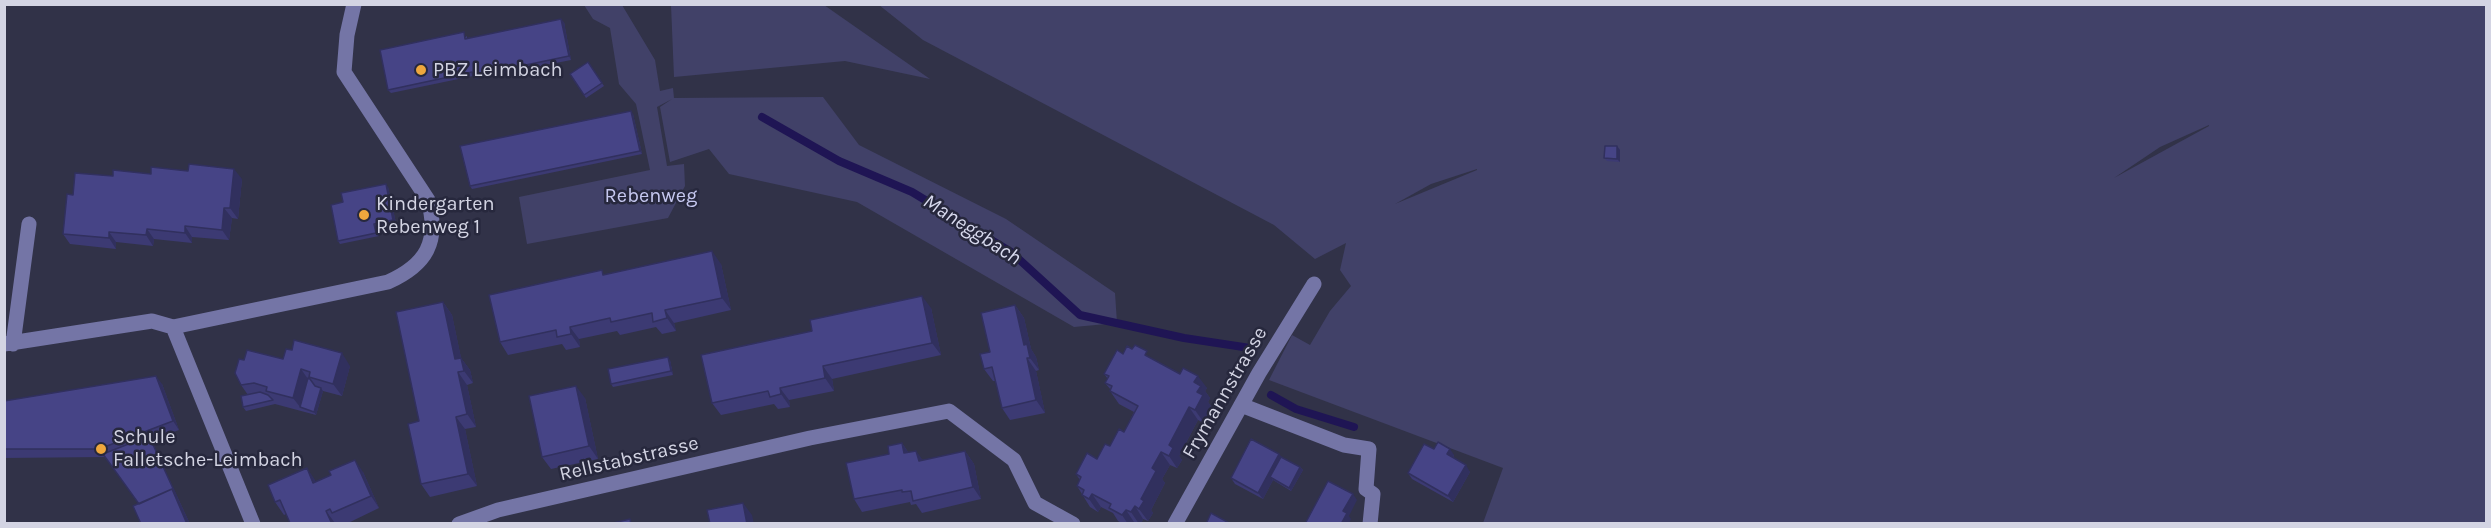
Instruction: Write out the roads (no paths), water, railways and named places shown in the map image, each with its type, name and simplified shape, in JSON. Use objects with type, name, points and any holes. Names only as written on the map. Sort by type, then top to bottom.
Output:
[{"type":"street","points":[[29,224],[9,344],[152,321],[173,327],[388,282],[409,273],[425,256],[432,238],[433,217],[428,200],[344,72],[347,35],[354,4]]},
{"type":"street","name":"Frymannstrasse","points":[[1175,524],[1241,405],[1314,284]]},
{"type":"street","points":[[173,327],[253,524]]},
{"type":"street","points":[[1241,405],[1344,445],[1369,449],[1366,489],[1373,494],[1370,524]]},
{"type":"street","name":"Rellstabstrasse","points":[[459,524],[498,510],[818,437],[949,411],[1014,460],[1035,503],[1073,524]]},
{"type":"waterway","name":"Maneggbach","points":[[762,117],[839,161],[912,192],[1011,252],[1080,315],[1184,338],[1250,348]]},
{"type":"waterway","name":"Maneggbach","points":[[1271,395],[1296,409],[1354,427]]},
{"type":"place","name":"PBZ Leimbach","points":[[421,70]]},
{"type":"place","name":"Kindergarten Rebenweg 1","points":[[364,215]]},
{"type":"place","name":"Schule Falletsche-Leimbach","points":[[101,449]]},
{"type":"park label","name":"Rebenweg","points":[[651,196]]}]
